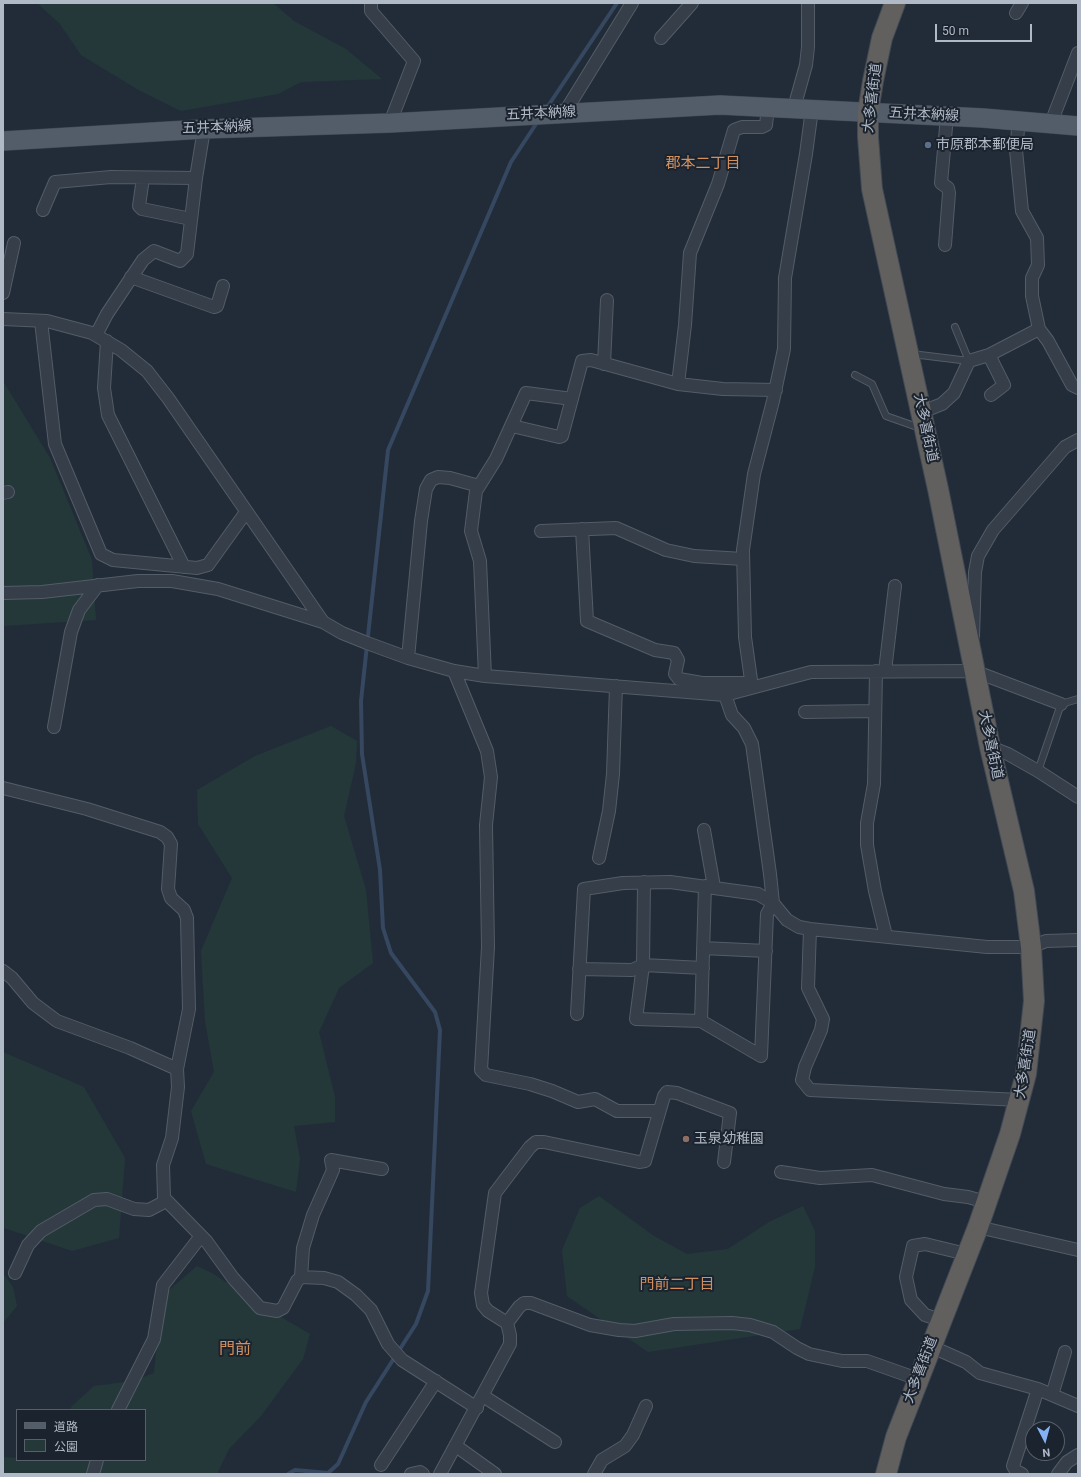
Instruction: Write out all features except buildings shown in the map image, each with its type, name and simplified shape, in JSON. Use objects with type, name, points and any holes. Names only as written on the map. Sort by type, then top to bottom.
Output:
[{"type":"highway","name":"大多喜街道","points":[[886,1474],[896,1437],[930,1346],[978,1227],[1010,1134],[1020,1100],[1031,1040],[1034,1001],[1031,947],[1024,891],[990,747],[924,421],[872,189],[868,137],[868,112],[872,81],[881,44],[895,3]]},
{"type":"main road","name":"五井本納線","points":[[3,141],[204,128],[390,123],[565,112],[720,105],[1019,120],[1078,126]]},
{"type":"street","points":[[371,3],[371,11],[414,61],[390,123]]},
{"type":"street","points":[[565,112],[632,3]]},
{"type":"street","points":[[661,38],[692,3]]},
{"type":"street","points":[[752,685],[745,637],[743,550],[754,474],[776,390],[784,349],[785,278],[806,154],[803,108],[808,47],[808,3]]},
{"type":"street","points":[[1051,123],[1078,53]]},
{"type":"street","points":[[678,384],[685,325],[690,253],[718,184],[734,130],[742,127],[762,127],[766,125],[768,107]]},
{"type":"street","points":[[945,245],[949,193],[948,188],[940,183],[947,116]]},
{"type":"street","points":[[1019,120],[1016,150],[1022,211],[1037,238],[1038,264],[1032,278],[1032,296],[1039,329],[1048,341],[1072,384],[1078,388]]},
{"type":"street","points":[[184,567],[108,415],[104,388],[102,338],[107,314],[143,260],[154,251],[180,261],[184,259],[187,254],[196,178],[204,128]]},
{"type":"street","points":[[44,210],[55,182],[111,178],[196,178]]},
{"type":"street","points":[[143,178],[139,206],[142,209],[191,219]]},
{"type":"street","points":[[3,293],[14,243]]},
{"type":"street","points":[[131,277],[214,307],[217,306],[223,286]]},
{"type":"street","points":[[604,364],[607,300]]},
{"type":"street","points":[[3,319],[41,321],[92,332],[121,350],[147,371],[168,398],[324,622]]},
{"type":"street","points":[[41,321],[55,444],[101,554],[113,560],[197,568],[208,565],[246,512]]},
{"type":"street","points":[[924,421],[954,393],[969,362],[989,355],[1039,329]]},
{"type":"street","points":[[989,355],[1004,385],[991,395]]},
{"type":"street","points":[[512,426],[559,437],[562,436],[582,361],[591,360],[678,384],[723,389],[776,390]]},
{"type":"street","points":[[486,676],[480,561],[471,531],[476,491],[496,459],[526,394],[572,399]]},
{"type":"street","points":[[970,650],[973,638],[975,572],[978,556],[993,530],[1065,447],[1078,440]]},
{"type":"street","points":[[408,658],[421,521],[426,489],[431,480],[438,477],[450,478],[480,486]]},
{"type":"street","points":[[541,531],[616,528],[666,550],[694,556],[743,559]]},
{"type":"street","points":[[582,529],[587,621],[655,650],[674,653],[678,660],[675,674],[679,679],[702,683],[752,685]]},
{"type":"street","points":[[3,593],[42,592],[138,581],[172,580],[218,589],[324,622],[342,634],[408,658],[454,670],[486,676],[725,694],[752,685],[811,672],[974,671],[1061,704]]},
{"type":"street","points":[[54,727],[72,632],[79,610],[98,586]]},
{"type":"street","points":[[886,936],[875,891],[867,845],[867,823],[874,784],[875,711],[895,586]]},
{"type":"street","points":[[454,670],[487,751],[491,777],[486,825],[488,947],[481,1070],[486,1076],[530,1084],[578,1102],[595,1099],[617,1111],[659,1112]]},
{"type":"street","points":[[599,858],[609,811],[613,774],[616,686]]},
{"type":"street","points":[[644,882],[643,964],[636,1019],[701,1022],[761,1056],[767,914],[773,903],[757,771],[752,744],[744,728],[732,715],[725,694]]},
{"type":"street","points":[[805,712],[875,711]]},
{"type":"street","points":[[990,747],[1008,754],[1038,771],[1078,797]]},
{"type":"street","points":[[3,788],[87,809],[160,832],[167,837],[171,844],[168,889],[171,898],[184,910],[187,918],[189,1009],[177,1069],[178,1087],[172,1138],[163,1165],[162,1183],[166,1201],[207,1242],[233,1278],[260,1308],[277,1311],[283,1308],[301,1277],[303,1248],[313,1215],[333,1170],[331,1160],[382,1169]]},
{"type":"street","points":[[701,1022],[703,948],[710,887],[704,830]]},
{"type":"street","points":[[577,1014],[584,889],[623,883],[670,882],[758,894],[773,903],[786,920],[799,927],[810,929],[949,944],[1031,947],[1046,941],[1078,940]]},
{"type":"street","points":[[810,929],[808,988],[823,1019],[821,1030],[802,1080],[810,1090],[1020,1100]]},
{"type":"street","points":[[703,948],[766,951]]},
{"type":"street","points":[[579,969],[632,970],[643,964],[703,968]]},
{"type":"street","points":[[3,971],[12,978],[33,1003],[57,1021],[130,1048],[177,1069]]},
{"type":"street","points":[[440,1474],[477,1408],[510,1344],[510,1335],[507,1323],[488,1311],[483,1305],[481,1293],[495,1193],[530,1147],[536,1142],[639,1162],[645,1161],[664,1096],[667,1092],[677,1093],[730,1113],[724,1162]]},
{"type":"street","points":[[780,1172],[820,1178],[872,1175],[944,1194],[968,1197],[986,1202]]},
{"type":"street","points":[[15,1273],[28,1245],[41,1231],[94,1200],[107,1199],[134,1208],[149,1210],[166,1201]]},
{"type":"street","points":[[978,1227],[1078,1250]]},
{"type":"street","points":[[119,1409],[154,1339],[163,1284],[201,1236]]},
{"type":"street","points":[[941,1320],[925,1315],[911,1300],[906,1277],[913,1246],[926,1244],[966,1254]]},
{"type":"street","points":[[301,1277],[324,1278],[338,1282],[356,1295],[371,1310],[388,1344],[402,1360],[477,1408]]},
{"type":"street","points":[[507,1323],[519,1307],[524,1303],[531,1303],[590,1325],[619,1330],[636,1331],[674,1324],[732,1323],[750,1325],[773,1332],[809,1354],[842,1361],[867,1362],[918,1379]]},
{"type":"street","points":[[930,1346],[966,1362],[980,1373],[1038,1389],[1078,1406]]},
{"type":"street","points":[[1052,1395],[1065,1352]]},
{"type":"street","points":[[381,1465],[436,1381]]},
{"type":"street","points":[[1022,1474],[1016,1471],[1013,1466],[1038,1389]]},
{"type":"street","points":[[483,1396],[555,1442]]},
{"type":"street","points":[[594,1474],[602,1460],[625,1446],[633,1436],[646,1406]]},
{"type":"street","points":[[456,1446],[495,1474]]},
{"type":"street","points":[[1058,1474],[1067,1462],[1078,1455]]},
{"type":"street","points":[[93,1474],[98,1461]]},
{"type":"street","points":[[412,1474],[420,1472],[423,1474]]},
{"type":"lane","points":[[909,354],[969,362],[955,327]]},
{"type":"lane","points":[[854,375],[872,384],[886,416],[924,421]]},
{"type":"lane","points":[[1038,771],[1061,704],[1078,699]]},
{"type":"green space","points":[[37,3],[273,3],[294,21],[346,49],[382,79],[301,82],[278,94],[181,111],[137,89],[81,55],[60,24]]},
{"type":"green space","points":[[3,381],[50,458],[92,560],[96,620],[3,626]]},
{"type":"green space","points":[[331,726],[357,741],[356,763],[344,816],[366,890],[373,963],[339,988],[319,1032],[335,1097],[335,1122],[294,1126],[300,1159],[296,1192],[206,1164],[191,1111],[214,1072],[205,1021],[201,951],[232,878],[198,824],[197,790],[255,756]]},
{"type":"green space","points":[[3,1052],[84,1087],[125,1158],[119,1238],[72,1251],[4,1228]]},
{"type":"green space","points":[[599,1196],[654,1236],[687,1254],[728,1249],[769,1222],[803,1206],[815,1231],[815,1267],[800,1329],[648,1352],[567,1296],[562,1250],[580,1208]]},
{"type":"green space","points":[[197,1266],[212,1273],[257,1303],[310,1334],[303,1359],[261,1416],[229,1449],[217,1474],[3,1474],[3,1457],[16,1458],[16,1461],[146,1461],[146,1409],[70,1409],[94,1386],[133,1381],[154,1373],[159,1321],[167,1292]]},
{"type":"green space","points":[[3,1273],[13,1287],[17,1306],[3,1323]]},
{"type":"waterway","points":[[546,109],[617,3]]},
{"type":"waterway","points":[[288,1474],[295,1470],[328,1473],[338,1464],[366,1402],[416,1324],[428,1291],[440,1030],[435,1012],[391,953],[383,928],[380,870],[362,754],[361,701],[388,450],[511,162],[538,121]]},
{"type":"place","name":"市原郡本郵便局","points":[[928,145]]},
{"type":"place","name":"玉泉幼稚園","points":[[686,1139]]},
{"type":"district","name":"郡本二丁目","points":[[703,164]]},
{"type":"district","name":"門前二丁目","points":[[677,1285]]},
{"type":"district","name":"門前","points":[[235,1350]]}]
